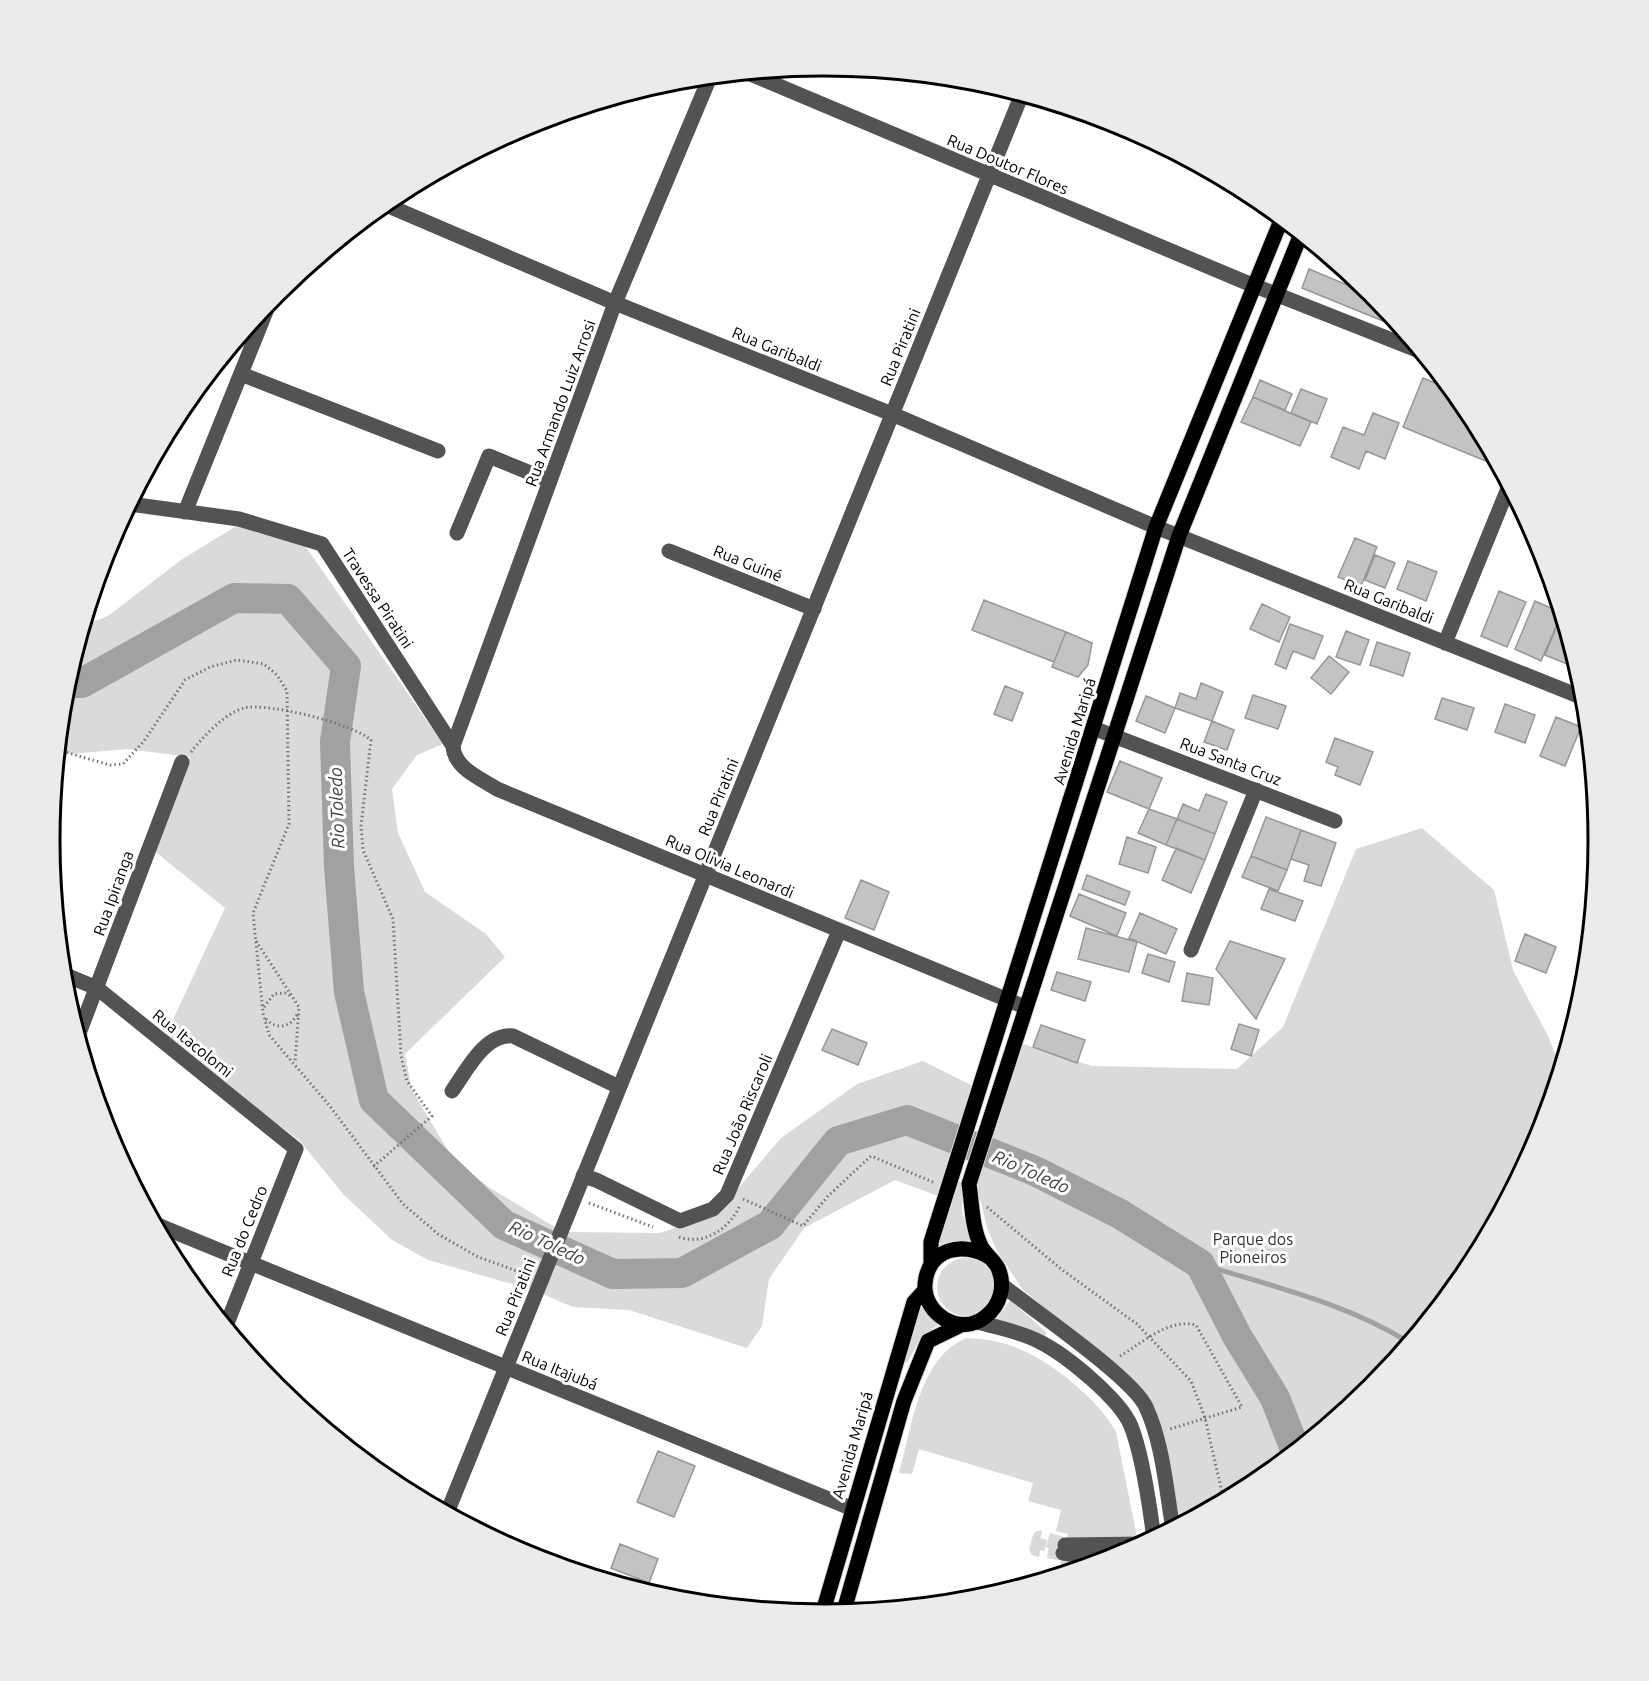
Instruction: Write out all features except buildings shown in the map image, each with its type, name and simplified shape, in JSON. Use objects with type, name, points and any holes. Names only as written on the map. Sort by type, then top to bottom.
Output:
[{"type":"main road","name":"Avenida Maripá","points":[[931,1264],[931,1242],[1156,527],[1279,226]]},
{"type":"main road","points":[[846,1604],[904,1401],[928,1341],[962,1325],[978,1322],[993,1310],[1000,1298],[1002,1285],[997,1268],[979,1237],[970,1191],[991,1116],[1179,537],[1298,241]]},
{"type":"main road","points":[[962,1325],[948,1322],[937,1315],[929,1304],[925,1290],[926,1276],[931,1264],[941,1254],[958,1248],[978,1250],[989,1257]]},
{"type":"main road","name":"Avenida Maripá","points":[[825,1605],[914,1302],[925,1290]]},
{"type":"street","name":"Rua Doutor Flores","points":[[762,79],[1277,295]]},
{"type":"street","name":"Rua Armando Luiz Arrosi","points":[[453,746],[615,303],[706,86]]},
{"type":"street","name":"Rua Piratini","points":[[449,1507],[1019,101]]},
{"type":"street","name":"Rua Garibaldi","points":[[395,209],[615,303],[892,414],[1179,537],[1575,694]]},
{"type":"street","points":[[1277,295],[1407,346]]},
{"type":"street","points":[[185,512],[261,325]]},
{"type":"street","points":[[241,374],[438,451]]},
{"type":"street","points":[[457,533],[489,456],[550,481]]},
{"type":"street","points":[[1445,643],[1506,494]]},
{"type":"street","name":"Travessa Piratini","points":[[138,505],[239,519],[322,544],[453,746]]},
{"type":"street","name":"Rua Guiné","points":[[669,551],[814,609]]},
{"type":"street","name":"Rua Santa Cruz","points":[[1093,728],[1335,821]]},
{"type":"street","name":"Rua Olivia Leonardi","points":[[453,746],[453,755],[459,764],[497,789],[1026,1006]]},
{"type":"street","name":"Rua Ipiranga","points":[[83,1024],[182,762]]},
{"type":"street","points":[[1191,950],[1256,790]]},
{"type":"street","name":"Rua João Riscaroli","points":[[583,1176],[596,1180],[680,1221],[713,1209],[727,1195],[839,931]]},
{"type":"street","name":"Rua Itacolomi","points":[[73,978],[97,988],[296,1149]]},
{"type":"street","points":[[452,1091],[486,1046],[494,1038],[504,1035],[513,1035],[619,1087]]},
{"type":"street","name":"Rua do Cedro","points":[[229,1319],[296,1149]]},
{"type":"street","name":"Rua Itajubá","points":[[165,1228],[853,1509]]},
{"type":"street","points":[[1002,1285],[1104,1365],[1134,1391],[1146,1406],[1172,1521]]},
{"type":"street","points":[[978,1322],[1040,1342],[1094,1381],[1114,1402],[1130,1425],[1151,1509],[1153,1530]]},
{"type":"street","points":[[1092,1556],[1064,1549],[1120,1546]]},
{"type":"path","points":[[66,752],[110,765],[123,764],[144,741],[185,680],[210,667],[237,660],[264,664],[278,675],[287,691],[289,824],[253,913],[263,1014],[269,1035],[329,1105],[373,1167],[403,1204],[438,1234],[478,1257],[539,1285]]},
{"type":"path","points":[[182,762],[210,729],[243,708],[267,707],[287,713],[330,720],[364,733],[371,740],[360,826],[363,850],[393,919],[401,1056],[407,1081],[432,1116],[373,1167]]},
{"type":"path","points":[[255,940],[295,1000],[299,1011],[295,1064]]},
{"type":"path","points":[[263,1014],[266,1001],[274,994],[285,993],[295,1000]]},
{"type":"path","points":[[263,1014],[272,1025],[283,1027],[293,1022],[299,1011]]},
{"type":"path","points":[[744,1198],[803,1226],[828,1196],[871,1156],[950,1181]]},
{"type":"path","points":[[970,1191],[1061,1269],[1151,1337],[1191,1381],[1205,1418],[1222,1493]]},
{"type":"path","points":[[1104,1365],[1170,1326],[1186,1322],[1196,1325],[1242,1407],[1154,1434]]},
{"type":"green space","points":[[238,525],[301,540],[443,744],[417,755],[392,789],[398,833],[425,892],[486,934],[505,957],[405,1054],[412,1090],[453,1159],[490,1188],[558,1229],[533,1290],[428,1260],[392,1240],[343,1194],[300,1141],[164,1039],[225,908],[153,850],[190,757],[128,749],[66,753],[75,691],[93,622],[108,616],[181,560]]},
{"type":"green space","name":"Parque dos Pioneiros","points":[[1422,828],[1494,890],[1513,970],[1548,1036],[1557,1058],[1531,1133],[1487,1223],[1431,1306],[1399,1345],[1329,1415],[1290,1447],[1207,1503],[1179,1517],[1156,1411],[1150,1398],[1022,1289],[996,1249],[987,1228],[981,1202],[969,1184],[1014,1041],[1092,1066],[1237,1069],[1283,1027],[1356,849]]},
{"type":"green space","points":[[923,1061],[975,1087],[941,1197],[895,1180],[804,1228],[769,1279],[762,1326],[747,1348],[629,1310],[573,1307],[540,1293],[565,1232],[659,1233],[682,1226],[729,1199],[781,1138],[857,1084]]},
{"type":"green space","points":[[957,1181],[962,1183],[962,1211],[973,1244],[935,1254]]},
{"type":"green space","points":[[966,1258],[977,1260],[990,1271],[995,1287],[993,1298],[982,1311],[966,1316],[955,1314],[942,1303],[937,1287],[939,1276],[950,1263]]},
{"type":"green space","points":[[921,1300],[941,1323],[922,1336],[907,1363],[902,1361]]},
{"type":"green space","points":[[1010,1300],[1047,1333],[1044,1337],[996,1320]]},
{"type":"green space","points":[[967,1338],[1009,1345],[1054,1368],[1084,1392],[1108,1419],[1116,1432],[1137,1538],[1059,1567],[1068,1534],[1056,1531],[1061,1510],[1028,1501],[1033,1483],[919,1449],[912,1474],[899,1473],[920,1395],[938,1360],[951,1347]]},
{"type":"waterway","name":"Rio Toledo","points":[[77,683],[82,683],[234,598],[288,599],[346,666],[335,742],[339,867],[349,992],[374,1100],[504,1225],[613,1274],[682,1273],[770,1225],[838,1141],[907,1120],[1035,1171],[1120,1214],[1200,1264],[1237,1336],[1275,1398],[1293,1444]]},
{"type":"waterway","points":[[1200,1264],[1334,1306],[1404,1339]]},
{"type":"tunnel","points":[[1063,1553],[1037,1549],[1040,1538],[1065,1545]]}]
